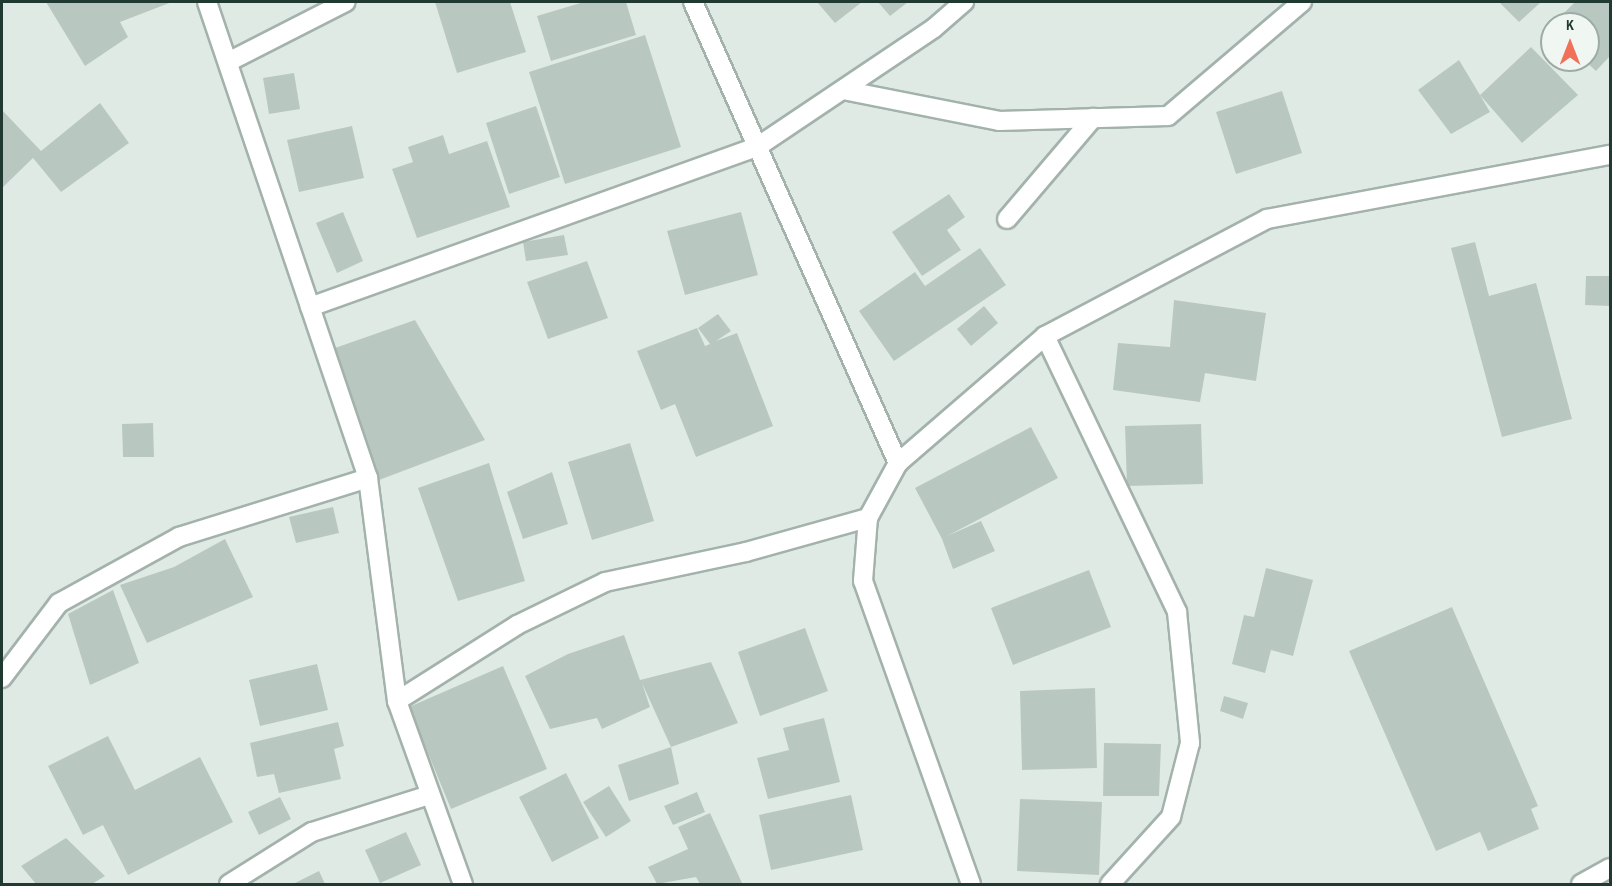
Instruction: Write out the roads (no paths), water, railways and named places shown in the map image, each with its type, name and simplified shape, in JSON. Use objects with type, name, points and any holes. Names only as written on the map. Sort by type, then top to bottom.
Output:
[{"type":"street","points":[[207,2],[368,478],[397,701],[463,885]]},
{"type":"street","points":[[228,62],[346,2]]},
{"type":"street","points":[[693,2],[898,463]]},
{"type":"street","points":[[310,307],[757,147],[933,28],[964,2]]},
{"type":"street","points":[[843,90],[999,121],[1168,116],[1302,2]]},
{"type":"street","points":[[1007,219],[1093,118]]},
{"type":"street","points":[[970,885],[863,580],[868,518],[898,463],[1046,336],[1267,219],[1611,155]]},
{"type":"street","points":[[1046,336],[1177,612],[1190,743],[1171,817],[1110,885]]},
{"type":"street","points":[[2,678],[59,603],[179,537],[368,478]]},
{"type":"street","points":[[397,701],[517,625],[605,582],[746,552],[868,518]]},
{"type":"street","points":[[229,885],[312,832],[429,795]]},
{"type":"street","points":[[1581,885],[1611,868]]}]
